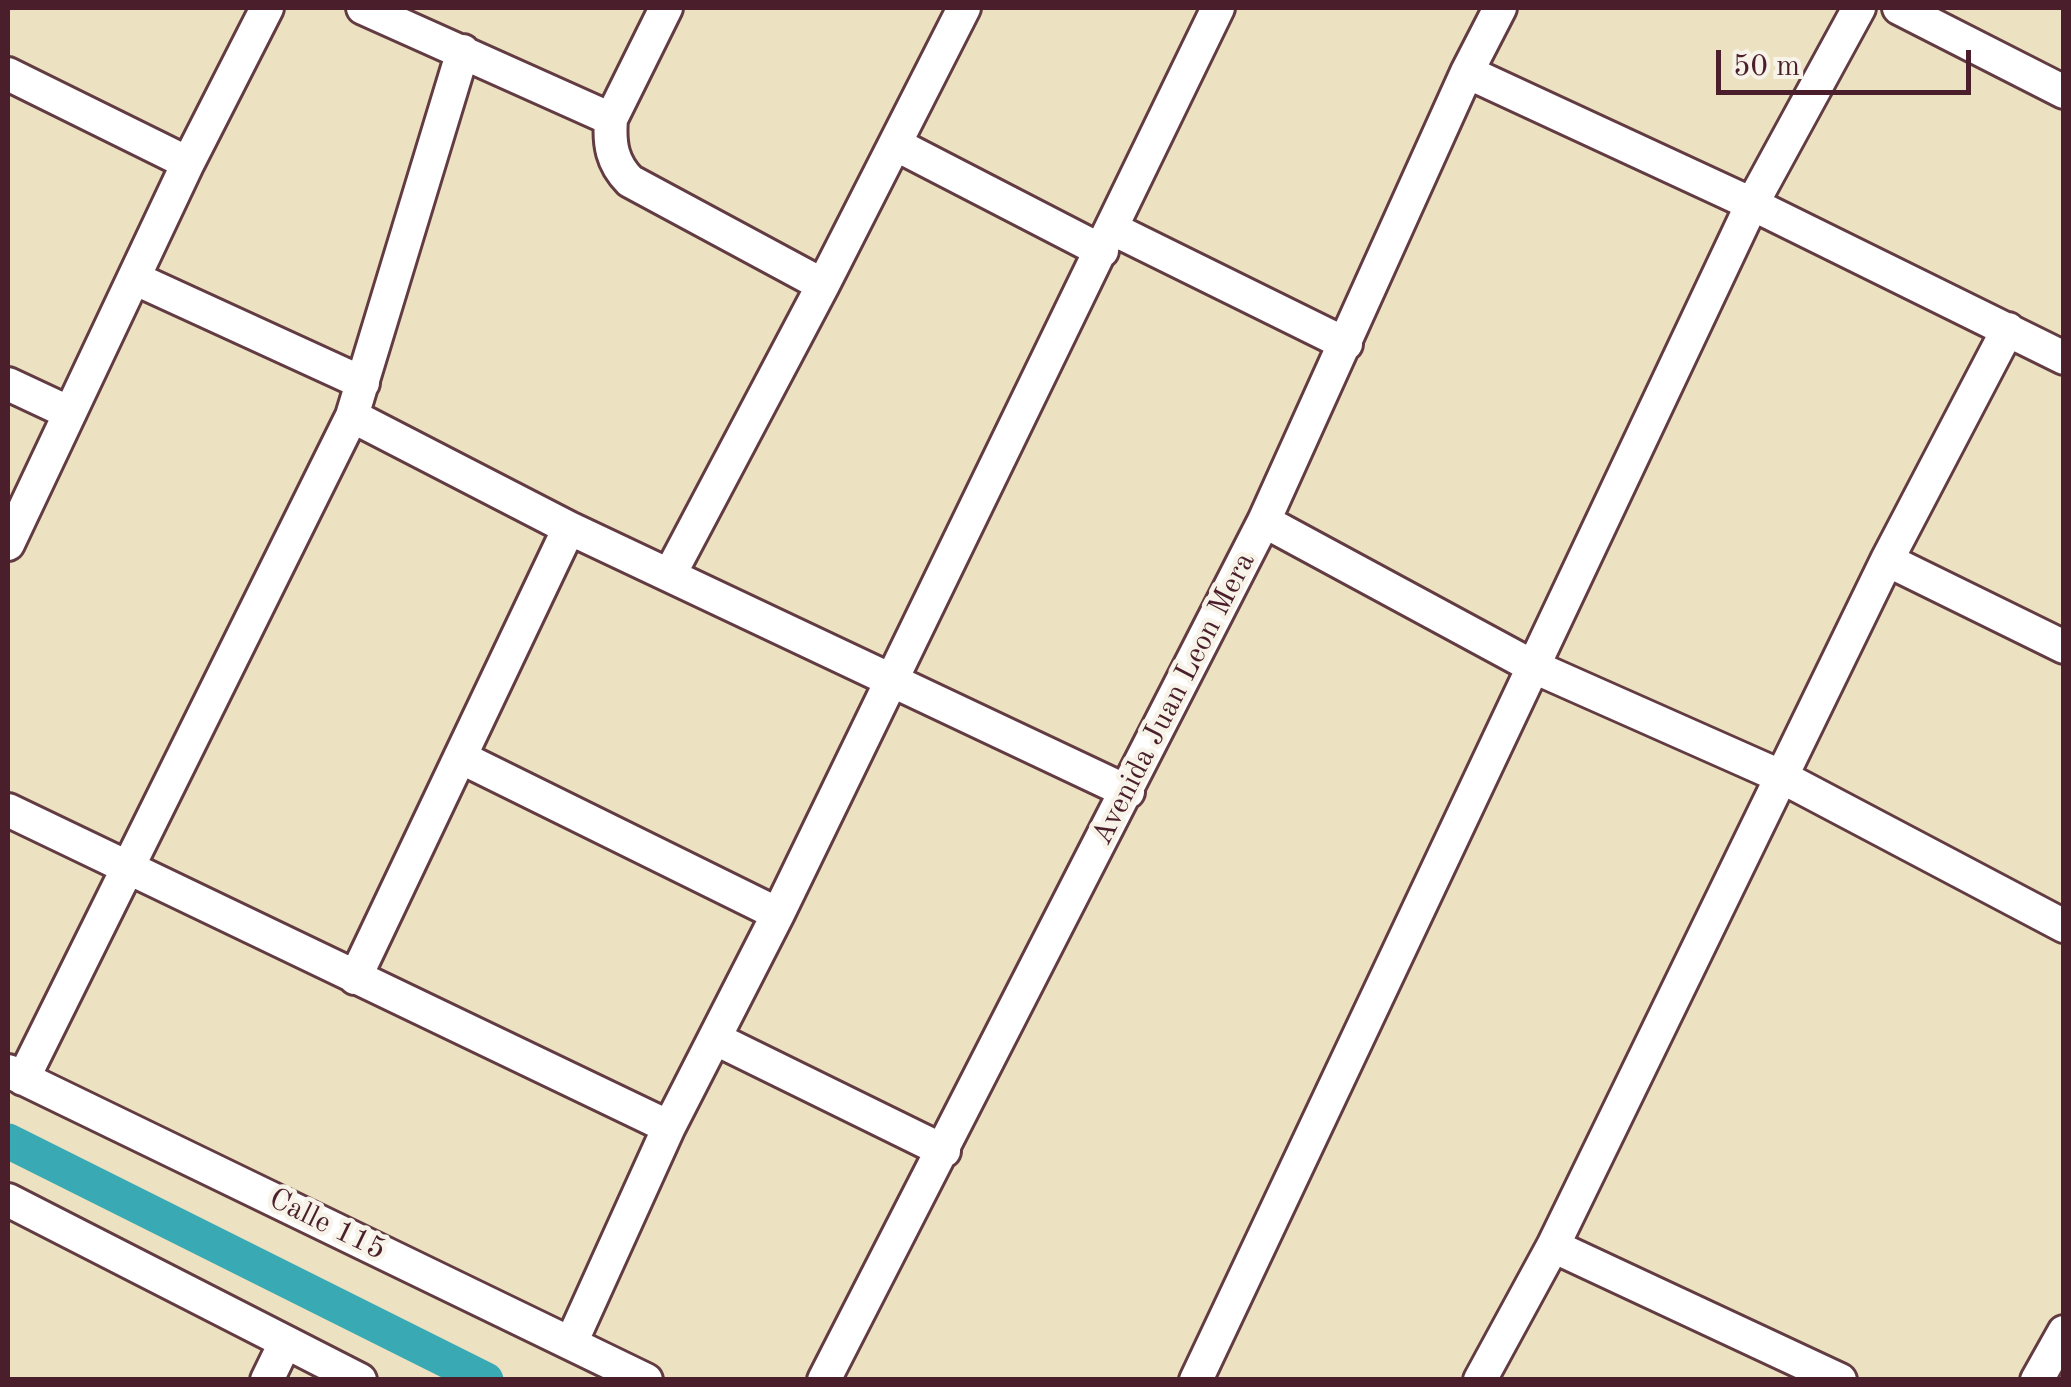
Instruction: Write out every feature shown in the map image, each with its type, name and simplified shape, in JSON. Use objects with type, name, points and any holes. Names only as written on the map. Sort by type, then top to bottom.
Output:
[{"type":"street","points":[[8,544],[188,163],[268,8]]},
{"type":"street","points":[[666,8],[611,119],[610,136],[618,169],[630,181],[823,285]]},
{"type":"street","points":[[670,574],[964,8]]},
{"type":"street","points":[[570,1343],[670,1127],[778,914],[1218,8]]},
{"type":"street","name":"Avenida Juan Leon Mera","points":[[824,1380],[1264,521],[1467,72],[1500,8]]},
{"type":"street","points":[[1196,1380],[1752,204],[1859,8]]},
{"type":"street","points":[[1899,8],[2064,92]]},
{"type":"street","points":[[378,11],[611,119]]},
{"type":"street","points":[[16,1075],[130,870],[352,416],[463,52]]},
{"type":"street","points":[[1467,72],[1752,204],[2064,358]]},
{"type":"street","points":[[8,74],[188,163]]},
{"type":"street","points":[[894,144],[1346,344]]},
{"type":"street","points":[[136,279],[363,383]]},
{"type":"street","points":[[1480,1380],[1553,1246],[1887,560],[2008,330]]},
{"type":"street","points":[[8,384],[70,413]]},
{"type":"street","points":[[352,416],[569,528],[1128,792]]},
{"type":"street","points":[[1264,521],[1532,666],[1780,776],[2064,926]]},
{"type":"street","points":[[355,978],[569,528]]},
{"type":"street","points":[[1887,560],[2064,647]]},
{"type":"street","points":[[460,757],[778,914]]},
{"type":"street","points":[[8,810],[670,1127]]},
{"type":"street","points":[[716,1039],[944,1151]]},
{"type":"street","name":"Calle 115","points":[[16,1075],[646,1380]]},
{"type":"street","points":[[8,1200],[360,1380]]},
{"type":"street","points":[[1553,1246],[1840,1380]]},
{"type":"street","points":[[2037,1380],[2064,1332]]},
{"type":"street","points":[[267,1380],[285,1343]]},
{"type":"waterway","points":[[8,1141],[486,1380]]}]
